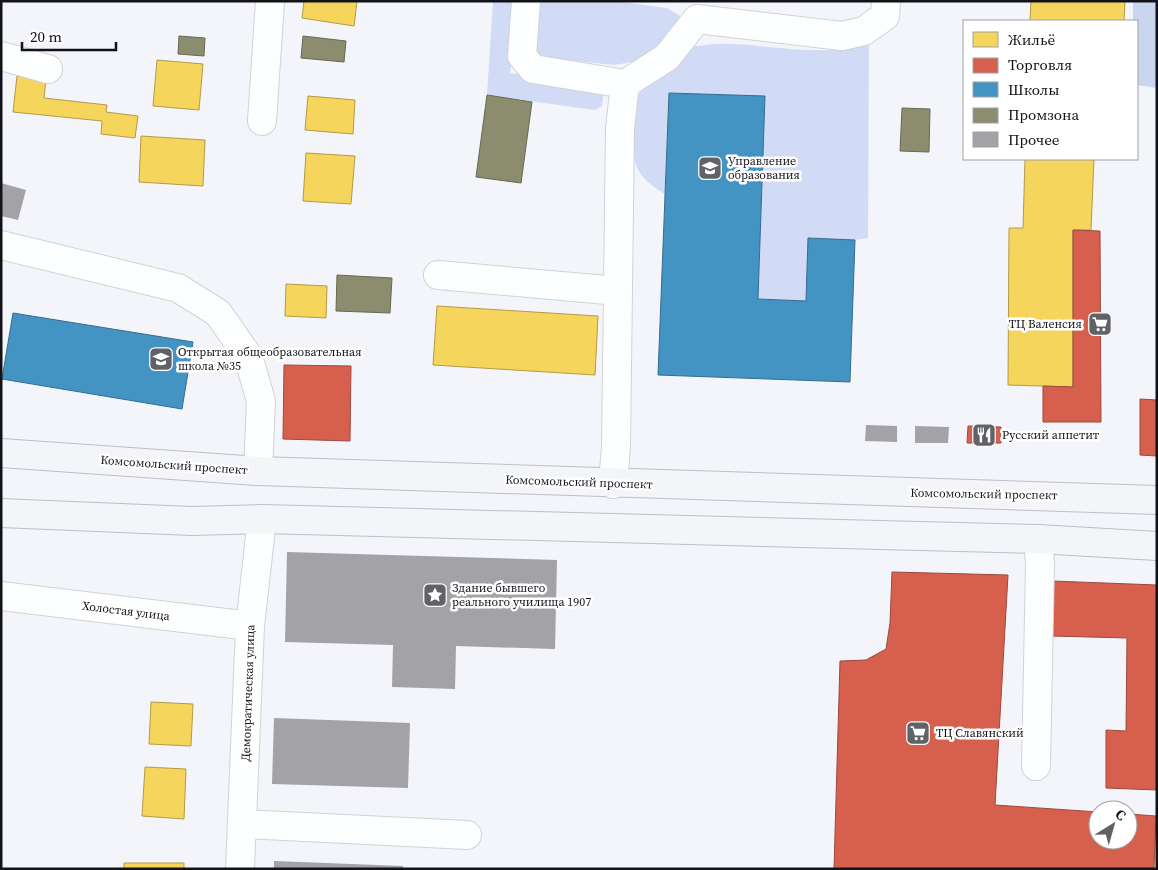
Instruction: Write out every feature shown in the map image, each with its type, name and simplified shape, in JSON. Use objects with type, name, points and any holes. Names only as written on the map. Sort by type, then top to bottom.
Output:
[{"type":"main road","name":"Комсомольский проспект","points":[[1,453],[258,471],[613,484],[1157,500]]},
{"type":"main road","points":[[1,513],[192,521],[262,519],[1038,539],[1157,546]]},
{"type":"street","points":[[262,120],[270,1]]},
{"type":"street","points":[[526,1],[522,56],[533,69],[624,84],[667,58],[691,10],[842,36],[864,32],[885,16],[886,1]]},
{"type":"street","points":[[1,56],[48,69]]},
{"type":"street","points":[[613,484],[616,446],[620,128],[624,84]]},
{"type":"street","points":[[1,245],[178,288],[218,312],[248,356],[261,401],[258,471]]},
{"type":"street","points":[[438,275],[618,291]]},
{"type":"street","name":"Демократическая улица","points":[[240,869],[250,626],[262,519]]},
{"type":"street","points":[[1036,766],[1040,564],[1038,539]]},
{"type":"street","name":"Холостая улица","points":[[1,596],[250,626]]},
{"type":"street","points":[[243,824],[467,835]]},
{"type":"shaded area","points":[[493,1],[519,1],[510,73],[598,88],[603,96],[602,106],[595,110],[487,95]]},
{"type":"shaded area","points":[[537,1],[614,1],[667,8],[680,16],[680,26],[657,50],[639,61],[614,65],[548,58],[537,53],[532,43]]},
{"type":"shaded area","points":[[1133,1],[1157,1],[1157,88],[1138,85],[1138,20],[1133,20]]},
{"type":"shaded area","points":[[869,38],[868,238],[855,240],[809,238],[806,301],[758,299],[765,97],[669,93],[665,194],[644,178],[634,159],[634,114],[638,97],[647,84],[691,47],[724,44],[792,49],[836,49],[855,46]]},
{"type":"building: Жильё","points":[[304,1],[357,1],[354,26],[302,18]]},
{"type":"building: Жильё","points":[[1031,1],[1125,1],[1124,20],[1030,20]]},
{"type":"building: Жильё","points":[[157,60],[203,64],[199,110],[153,106]]},
{"type":"building: Жильё","points":[[17,76],[46,79],[44,98],[107,105],[106,112],[138,116],[135,138],[101,134],[102,121],[13,112]]},
{"type":"building: Жильё","points":[[308,96],[355,100],[353,134],[305,130]]},
{"type":"building: Жильё","points":[[141,136],[205,140],[203,186],[139,182]]},
{"type":"building: Жильё","points":[[306,153],[355,156],[351,204],[303,201]]},
{"type":"building: Жильё","points":[[1025,160],[1094,160],[1091,230],[1073,230],[1073,387],[1008,385],[1009,228],[1023,228]]},
{"type":"building: Жильё","points":[[286,284],[327,286],[326,318],[285,316]]},
{"type":"building: Жильё","points":[[437,306],[598,316],[595,375],[433,365]]},
{"type":"building: Жильё","points":[[151,702],[193,704],[191,746],[149,744]]},
{"type":"building: Жильё","points":[[145,767],[186,769],[184,819],[142,816]]},
{"type":"building: Жильё","points":[[124,863],[184,863],[184,869],[124,869]]},
{"type":"building: Торговля","points":[[1073,230],[1100,231],[1101,422],[1043,422],[1043,386],[1073,387]]},
{"type":"building: Торговля","points":[[284,365],[351,366],[350,441],[283,439]]},
{"type":"building: Торговля","points":[[1140,399],[1157,400],[1157,456],[1140,455]]},
{"type":"building: Торговля","name":"Русский аппетит","points":[[968,426],[1001,427],[1001,443],[967,443]]},
{"type":"building: Торговля","name":"ТЦ Славянский","points":[[892,572],[1008,575],[995,805],[1088,811],[1088,850],[1138,850],[1138,815],[1156,816],[1154,869],[834,869],[840,661],[866,660],[886,649],[890,623]]},
{"type":"building: Торговля","points":[[1052,581],[1157,585],[1157,790],[1106,788],[1106,730],[1126,731],[1127,638],[1051,636]]},
{"type":"building: Школы","points":[[669,93],[765,96],[758,299],[806,301],[808,238],[855,240],[850,382],[658,375]]},
{"type":"building: Школы","points":[[13,313],[193,342],[182,409],[2,379]]},
{"type":"building: Промзона","points":[[179,36],[205,38],[204,56],[178,54]]},
{"type":"building: Промзона","points":[[303,36],[346,41],[344,62],[301,58]]},
{"type":"building: Промзона","points":[[487,95],[532,102],[521,183],[476,177]]},
{"type":"building: Промзона","points":[[902,108],[930,109],[929,152],[900,151]]},
{"type":"building: Промзона","points":[[337,275],[392,278],[390,313],[336,311]]},
{"type":"building: Прочее","points":[[1,183],[26,190],[18,220],[1,216]]},
{"type":"building: Прочее","points":[[866,425],[897,426],[897,442],[865,441]]},
{"type":"building: Прочее","points":[[915,426],[949,427],[948,443],[915,443]]},
{"type":"building: Прочее","points":[[287,552],[557,560],[555,649],[456,646],[455,689],[392,687],[393,645],[285,642]]},
{"type":"building: Прочее","points":[[274,718],[410,723],[408,788],[272,784]]},
{"type":"building: Прочее","points":[[274,861],[403,866],[403,869],[274,869]]},
{"type":"place","name":"Управление образования","points":[[710,168]]},
{"type":"place","name":"ТЦ Валенсия","points":[[1100,324]]},
{"type":"place","name":"Открытая общеобразовательная школа №35","points":[[161,359]]},
{"type":"place","name":"Русский аппетит","points":[[984,435]]},
{"type":"place","name":"Здание бывшего реального училища 1907","points":[[435,595]]},
{"type":"place","name":"ТЦ Славянский","points":[[918,733]]}]
